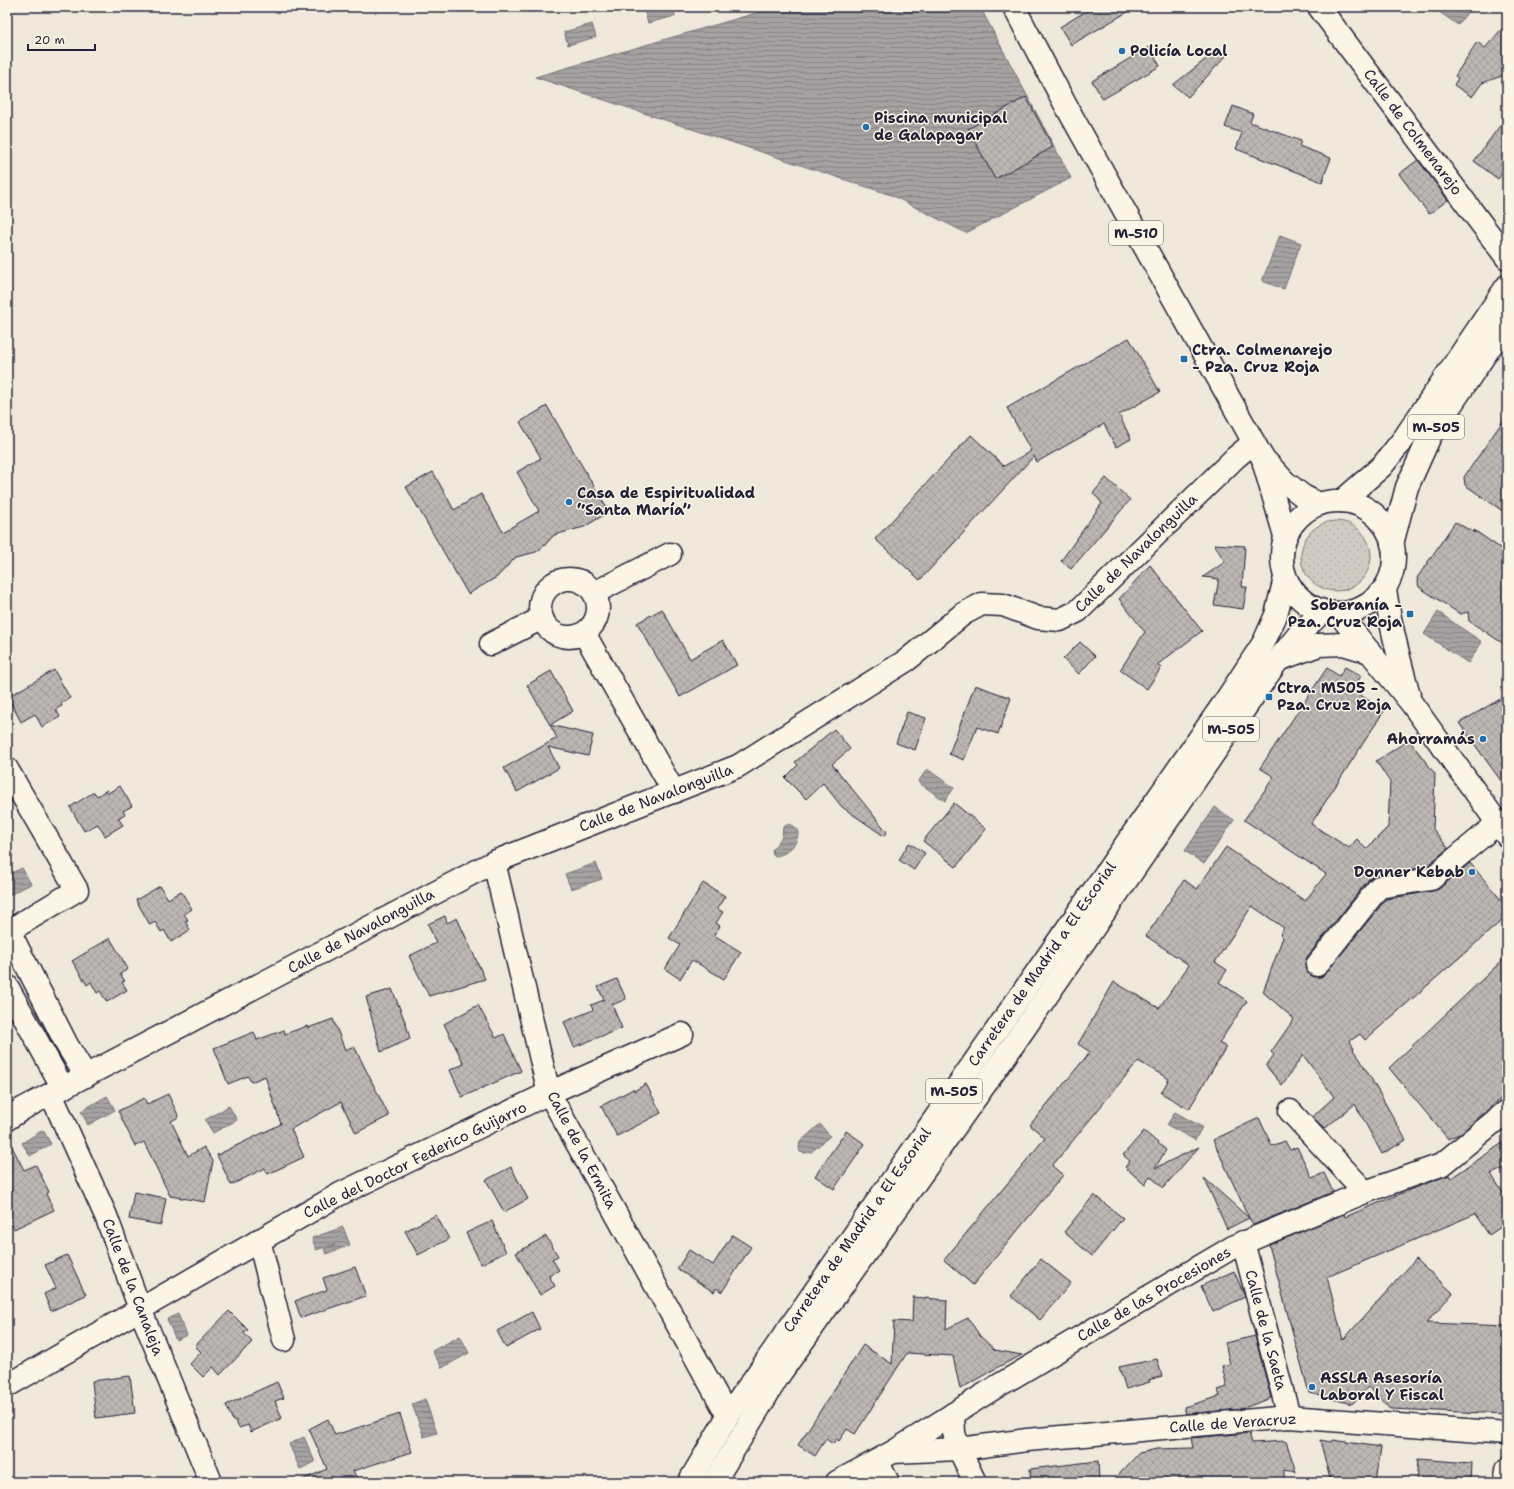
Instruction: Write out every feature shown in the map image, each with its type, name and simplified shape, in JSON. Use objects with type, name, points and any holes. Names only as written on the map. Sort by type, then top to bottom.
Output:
[{"type":"main road","name":"M-510","points":[[1014,7],[1065,104],[1258,450],[1285,482],[1303,496],[1319,504]]},
{"type":"main road","name":"Calle de Colmenarejo","points":[[1319,7],[1507,258]]},
{"type":"main road","name":"M-505","points":[[1342,501],[1382,466],[1405,437],[1507,286]]},
{"type":"main road","name":"M-505","points":[[1392,544],[1407,487],[1430,436],[1507,322]]},
{"type":"main road","name":"M-510","points":[[1258,450],[1285,536]]},
{"type":"main road","name":"Calle de Navalonguilla","points":[[7,1119],[24,1108],[494,862],[738,766],[907,660],[963,614],[982,604],[1004,605],[1038,618],[1060,620],[1078,611],[1236,457],[1258,450]]},
{"type":"main road","name":"M-505","points":[[1342,501],[1359,505],[1374,514],[1386,528],[1392,544],[1394,556],[1393,567],[1385,588],[1376,599],[1365,607],[1352,612],[1330,613],[1308,606],[1296,596],[1285,578],[1281,560],[1282,548],[1285,536],[1293,522],[1305,511],[1319,504],[1342,501]]},
{"type":"main road","points":[[594,593],[670,554]]},
{"type":"main road","name":"Carretera de Madrid a El Escorial","points":[[689,1482],[728,1416],[1264,642],[1276,615],[1285,578]]},
{"type":"main road","points":[[574,579],[585,584],[594,593],[598,603],[597,615],[592,626],[584,633],[574,637],[564,637],[547,627],[542,618],[540,606],[544,595],[551,585],[562,580],[574,579]]},
{"type":"main road","points":[[1385,588],[1388,617],[1412,704]]},
{"type":"main road","points":[[1317,964],[1379,887],[1431,878],[1502,830],[1412,704],[1370,652],[1330,613]]},
{"type":"main road","name":"Carretera de Madrid a El Escorial","points":[[714,1482],[779,1375],[1008,1052],[1278,660],[1299,634],[1330,613]]},
{"type":"main road","points":[[491,644],[542,618]]},
{"type":"main road","points":[[584,633],[674,792]]},
{"type":"main road","points":[[1278,660],[1319,645],[1343,644],[1370,652]]},
{"type":"main road","points":[[7,769],[76,890],[8,932],[67,1045],[86,1076]]},
{"type":"main road","name":"Calle de la Ermita","points":[[494,862],[549,1093],[728,1416]]},
{"type":"main road","name":"Calle de la Canaleja","points":[[7,986],[57,1091],[140,1308],[211,1482]]},
{"type":"main road","name":"Calle del Doctor Federico Guijarro","points":[[7,1386],[340,1194],[549,1093],[682,1034]]},
{"type":"main road","points":[[1290,1111],[1365,1192]]},
{"type":"main road","name":"Calle de las Procesiones","points":[[953,1414],[1097,1327],[1243,1242],[1365,1192],[1441,1165],[1507,1111]]},
{"type":"main road","points":[[259,1240],[284,1340]]},
{"type":"main road","name":"Calle de la Saeta","points":[[1243,1242],[1289,1417]]},
{"type":"main road","points":[[953,1414],[954,1433],[959,1449],[975,1482]]},
{"type":"main road","name":"Calle de Veracruz","points":[[837,1482],[885,1456],[953,1414]]},
{"type":"main road","name":"Calle de Veracruz","points":[[885,1456],[959,1449],[1028,1440],[1289,1417],[1507,1433]]},
{"type":"main road","points":[[885,1456],[888,1482]]},
{"type":"main road","points":[[1505,1482],[1507,1470]]},
{"type":"shaded area","points":[[655,7],[673,7],[675,16],[648,23],[644,10]]},
{"type":"shaded area","name":"Piscina municipal de Galapagar","points":[[777,7],[980,7],[1071,178],[966,233],[891,195],[535,77]]},
{"type":"shaded area","points":[[1432,7],[1471,7],[1458,25]]},
{"type":"shaded area","points":[[592,24],[596,37],[568,45],[564,32]]},
{"type":"shaded area","points":[[1280,235],[1301,243],[1284,289],[1262,281]]},
{"type":"shaded area","points":[[1336,521],[1349,524],[1361,531],[1368,543],[1371,556],[1368,569],[1361,581],[1349,588],[1336,591],[1323,588],[1311,581],[1304,569],[1301,556],[1304,543],[1311,531],[1323,524]]},
{"type":"shaded area","points":[[1438,612],[1482,642],[1468,663],[1424,634]]},
{"type":"shaded area","points":[[927,769],[954,788],[945,801],[918,782]]},
{"type":"shaded area","points":[[1215,807],[1234,820],[1204,864],[1185,851]]},
{"type":"shaded area","points":[[789,824],[797,829],[798,834],[795,843],[788,851],[775,856],[772,850],[782,837],[783,827]]},
{"type":"shaded area","points":[[596,863],[602,879],[571,889],[565,874]]},
{"type":"shaded area","points":[[22,868],[31,884],[7,896],[7,875]]},
{"type":"shaded area","points":[[107,1096],[115,1110],[88,1125],[81,1111]]},
{"type":"shaded area","points":[[229,1106],[237,1120],[213,1133],[205,1120]]},
{"type":"shaded area","points":[[1175,1112],[1202,1127],[1195,1140],[1167,1125]]},
{"type":"shaded area","points":[[820,1124],[830,1136],[810,1153],[800,1152],[800,1142]]},
{"type":"shaded area","points":[[43,1130],[51,1144],[30,1156],[22,1143]]},
{"type":"shaded area","points":[[343,1227],[350,1245],[326,1254],[324,1249],[335,1244],[316,1250],[312,1238]]},
{"type":"shaded area","points":[[178,1314],[187,1335],[176,1340],[167,1319]]},
{"type":"shaded area","points":[[460,1336],[469,1353],[442,1368],[432,1351]]},
{"type":"shaded area","points":[[425,1399],[437,1433],[424,1437],[412,1404]]},
{"type":"shaded area","points":[[304,1437],[315,1462],[300,1469],[289,1444]]},
{"type":"building","points":[[1093,7],[1136,7],[1071,45],[1060,27]]},
{"type":"building","points":[[1507,23],[1507,74],[1482,83],[1472,97],[1454,85],[1458,78],[1455,76],[1477,42],[1485,48]]},
{"type":"building","points":[[1149,47],[1160,66],[1103,99],[1092,81]]},
{"type":"building","points":[[1219,49],[1226,56],[1188,97],[1173,85]]},
{"type":"building","name":"Piscina municipal de Galapagar","points":[[1026,97],[1053,147],[995,179],[968,129]]},
{"type":"building","points":[[1233,106],[1253,114],[1250,122],[1301,141],[1299,146],[1331,158],[1322,182],[1236,149],[1242,133],[1225,127]]},
{"type":"building","points":[[1507,116],[1507,167],[1498,179],[1474,161]]},
{"type":"building","points":[[1418,160],[1448,200],[1429,214],[1399,174]]},
{"type":"building","points":[[1129,338],[1160,392],[1119,415],[1131,439],[1116,447],[1104,424],[1037,462],[1034,456],[920,580],[875,539],[971,435],[1004,466],[1031,451],[1007,408]]},
{"type":"building","name":"Casa de Espiritualidad “Santa María”","points":[[547,406],[609,512],[584,527],[554,535],[536,552],[516,557],[497,577],[468,594],[406,487],[433,472],[454,510],[481,494],[503,532],[539,511],[517,472],[541,458],[520,422]]},
{"type":"building","points":[[1507,415],[1507,514],[1465,485],[1464,477]]},
{"type":"building","points":[[1106,478],[1130,500],[1071,569],[1061,561],[1102,503],[1093,493]]},
{"type":"building","points":[[1455,522],[1475,533],[1474,530],[1503,550],[1504,555],[1507,557],[1507,646],[1469,621],[1468,612],[1460,614],[1419,587],[1417,578]]},
{"type":"building","points":[[1214,544],[1245,546],[1242,587],[1247,587],[1243,609],[1214,605],[1219,579],[1203,577],[1225,562]]},
{"type":"building","points":[[1150,565],[1202,631],[1157,665],[1161,668],[1147,689],[1120,670],[1145,632],[1119,599]]},
{"type":"building","points":[[662,609],[690,659],[723,640],[737,665],[680,697],[637,623]]},
{"type":"building","points":[[1080,642],[1095,656],[1079,674],[1063,659]]},
{"type":"building","points":[[1345,667],[1361,676],[1352,689],[1384,711],[1311,824],[1349,848],[1357,839],[1366,849],[1388,827],[1390,782],[1376,761],[1409,740],[1435,774],[1433,829],[1448,848],[1426,867],[1377,875],[1369,879],[1307,957],[1305,964],[1306,970],[1310,975],[1315,977],[1321,977],[1326,973],[1386,899],[1439,889],[1470,863],[1507,907],[1507,916],[1365,1040],[1360,1034],[1350,1041],[1354,1049],[1353,1050],[1360,1059],[1406,1140],[1382,1154],[1355,1104],[1324,1129],[1312,1117],[1334,1097],[1303,1055],[1282,1085],[1266,1066],[1274,1055],[1271,1052],[1294,1019],[1263,992],[1283,937],[1280,934],[1284,928],[1252,906],[1215,962],[1227,970],[1219,982],[1247,1001],[1219,1043],[1226,1047],[1189,1109],[1161,1093],[1169,1079],[1138,1061],[1052,1166],[1063,1175],[973,1285],[944,1260],[1045,1138],[1030,1125],[1090,1052],[1078,1044],[1114,982],[1159,1008],[1189,965],[1146,936],[1184,880],[1197,889],[1226,847],[1305,901],[1326,874],[1244,820],[1274,777],[1260,768],[1327,668],[1339,676]]},
{"type":"building","points":[[54,670],[70,698],[61,703],[62,706],[56,709],[60,717],[42,727],[35,714],[21,722],[8,697]]},
{"type":"building","points":[[551,671],[573,711],[550,725],[527,685]]},
{"type":"building","points":[[975,685],[1011,698],[998,734],[977,727],[964,760],[949,754]]},
{"type":"building","points":[[1507,695],[1507,789],[1459,723]]},
{"type":"building","points":[[907,712],[926,718],[915,750],[896,743]]},
{"type":"building","points":[[550,725],[593,735],[588,756],[548,747],[559,768],[517,792],[504,768],[557,738]]},
{"type":"building","points":[[834,729],[850,749],[832,764],[887,832],[884,836],[842,807],[823,783],[806,799],[785,778],[798,765],[795,762]]},
{"type":"building","points":[[120,786],[132,806],[123,811],[125,814],[118,818],[123,825],[105,836],[98,824],[84,831],[70,807],[94,792],[97,796],[107,790],[108,793]]},
{"type":"building","points":[[954,803],[986,829],[956,867],[923,841]]},
{"type":"building","points":[[909,843],[925,853],[914,870],[899,860]]},
{"type":"building","points":[[703,883],[725,896],[717,909],[723,912],[716,923],[720,926],[714,935],[741,952],[724,979],[692,960],[680,979],[665,969],[680,945],[669,938]]},
{"type":"building","points":[[160,886],[168,899],[181,891],[192,909],[184,914],[188,920],[185,921],[190,930],[171,942],[164,930],[161,932],[155,922],[150,925],[136,900]]},
{"type":"building","points":[[445,916],[447,923],[457,918],[485,979],[429,996],[409,956],[436,943],[428,924]]},
{"type":"building","points":[[110,938],[128,969],[120,974],[125,981],[122,982],[127,990],[107,1002],[100,991],[97,993],[91,982],[87,985],[72,961]]},
{"type":"building","points":[[1507,956],[1507,1093],[1461,1133],[1448,1139],[1389,1068]]},
{"type":"building","points":[[617,979],[626,999],[612,1005],[622,1028],[574,1047],[564,1022],[593,1010],[591,1005],[604,1000],[598,987]]},
{"type":"building","points":[[392,989],[406,1024],[410,1039],[381,1052],[366,997]]},
{"type":"building","points":[[478,1005],[496,1038],[504,1034],[521,1071],[462,1097],[450,1070],[464,1064],[444,1024]]},
{"type":"building","points":[[333,1019],[345,1050],[354,1046],[389,1116],[356,1133],[341,1102],[291,1129],[304,1157],[268,1174],[265,1168],[231,1185],[217,1155],[281,1124],[265,1076],[251,1082],[248,1076],[228,1084],[214,1048],[254,1032],[257,1040],[284,1030],[285,1034]]},
{"type":"building","points":[[646,1084],[661,1113],[617,1136],[601,1106],[633,1089],[634,1091]]},
{"type":"building","points":[[168,1094],[179,1117],[171,1121],[188,1156],[204,1147],[213,1161],[205,1202],[170,1196],[144,1142],[135,1146],[118,1111],[144,1098],[147,1104]]},
{"type":"building","points":[[1259,1118],[1272,1146],[1285,1141],[1290,1150],[1297,1147],[1312,1178],[1324,1173],[1333,1192],[1253,1225],[1213,1140]]},
{"type":"building","points":[[846,1131],[865,1144],[834,1189],[815,1176]]},
{"type":"building","points":[[1144,1131],[1166,1150],[1155,1168],[1199,1147],[1163,1188],[1150,1176],[1145,1185],[1125,1167],[1130,1161],[1123,1155]]},
{"type":"building","points":[[7,1137],[24,1170],[36,1165],[49,1192],[46,1194],[54,1210],[14,1229],[7,1214]]},
{"type":"building","points":[[1507,1140],[1507,1167],[1491,1174],[1507,1199],[1507,1223],[1489,1235],[1475,1214],[1327,1277],[1343,1340],[1416,1259],[1453,1293],[1426,1323],[1507,1326],[1507,1414],[1391,1409],[1368,1387],[1352,1404],[1309,1393],[1269,1245],[1344,1214],[1345,1217],[1449,1175],[1451,1178]]},
{"type":"building","points":[[511,1167],[528,1199],[504,1212],[486,1180]]},
{"type":"building","points":[[1204,1178],[1249,1218],[1227,1229]]},
{"type":"building","points":[[134,1192],[166,1198],[161,1225],[129,1219]]},
{"type":"building","points":[[1094,1195],[1123,1218],[1092,1256],[1064,1232]]},
{"type":"building","points":[[436,1215],[449,1239],[418,1255],[405,1231]]},
{"type":"building","points":[[492,1221],[506,1252],[481,1264],[466,1233]]},
{"type":"building","points":[[732,1235],[751,1247],[722,1292],[716,1288],[714,1292],[677,1269],[689,1250],[713,1265]]},
{"type":"building","points":[[546,1236],[558,1256],[552,1259],[559,1270],[549,1276],[555,1286],[540,1295],[516,1253]]},
{"type":"building","points":[[67,1255],[86,1295],[51,1311],[44,1294],[56,1288],[45,1265]]},
{"type":"building","points":[[1041,1259],[1071,1283],[1040,1320],[1011,1296]]},
{"type":"building","points":[[355,1267],[366,1296],[301,1318],[295,1301],[327,1290],[323,1278]]},
{"type":"building","points":[[1234,1271],[1245,1297],[1213,1312],[1201,1286]]},
{"type":"building","points":[[913,1297],[947,1300],[946,1329],[968,1318],[980,1336],[995,1350],[1022,1355],[960,1389],[953,1356],[907,1353],[855,1434],[847,1429],[839,1441],[836,1439],[833,1444],[826,1439],[815,1456],[798,1445],[863,1345],[892,1364],[894,1321],[912,1322]]},
{"type":"building","points":[[229,1311],[248,1330],[244,1333],[252,1342],[220,1375],[213,1367],[203,1377],[190,1364],[201,1352],[195,1346]]},
{"type":"building","points":[[532,1312],[540,1329],[506,1348],[497,1331]]},
{"type":"building","points":[[1255,1336],[1271,1398],[1241,1409],[1186,1414],[1184,1407],[1220,1396],[1218,1390],[1227,1387],[1222,1366],[1230,1364],[1225,1343]]},
{"type":"building","points":[[1157,1359],[1162,1376],[1149,1380],[1150,1382],[1126,1389],[1119,1367]]},
{"type":"building","points":[[130,1376],[135,1413],[96,1418],[92,1381]]},
{"type":"building","points":[[277,1382],[284,1398],[275,1401],[282,1418],[251,1432],[248,1425],[239,1428],[235,1420],[233,1421],[226,1405]]},
{"type":"building","points":[[400,1414],[412,1452],[353,1471],[359,1482],[297,1482],[327,1469],[309,1429],[328,1419],[335,1435]]},
{"type":"building","points":[[1249,1433],[1252,1443],[1286,1441],[1296,1472],[1284,1470],[1284,1482],[1112,1482],[1139,1453],[1157,1449],[1193,1448],[1191,1438]]},
{"type":"building","points":[[1320,1440],[1331,1442],[1332,1440],[1381,1447],[1376,1482],[1349,1482],[1330,1479]]},
{"type":"building","points":[[1418,1459],[1471,1463],[1470,1482],[1416,1482]]},
{"type":"building","points":[[1098,1461],[1099,1482],[1031,1482],[1030,1469]]},
{"type":"place","name":"Policía Local","points":[[1122,51]]},
{"type":"place","name":"Piscina municipal de Galapagar","points":[[866,127]]},
{"type":"place","name":"Ctra. Colmenarejo - Pza. Cruz Roja","points":[[1184,359]]},
{"type":"place","name":"Casa de Espiritualidad “Santa María”","points":[[569,502]]},
{"type":"place","name":"Soberanía - Pza. Cruz Roja","points":[[1410,614]]},
{"type":"place","name":"Ctra. M505 - Pza. Cruz Roja","points":[[1269,697]]},
{"type":"place","name":"Ahorramás","points":[[1483,739]]},
{"type":"place","name":"Donner Kebab","points":[[1472,872]]},
{"type":"place","name":"ASSLA Asesoría Laboral Y Fiscal","points":[[1312,1387]]}]
